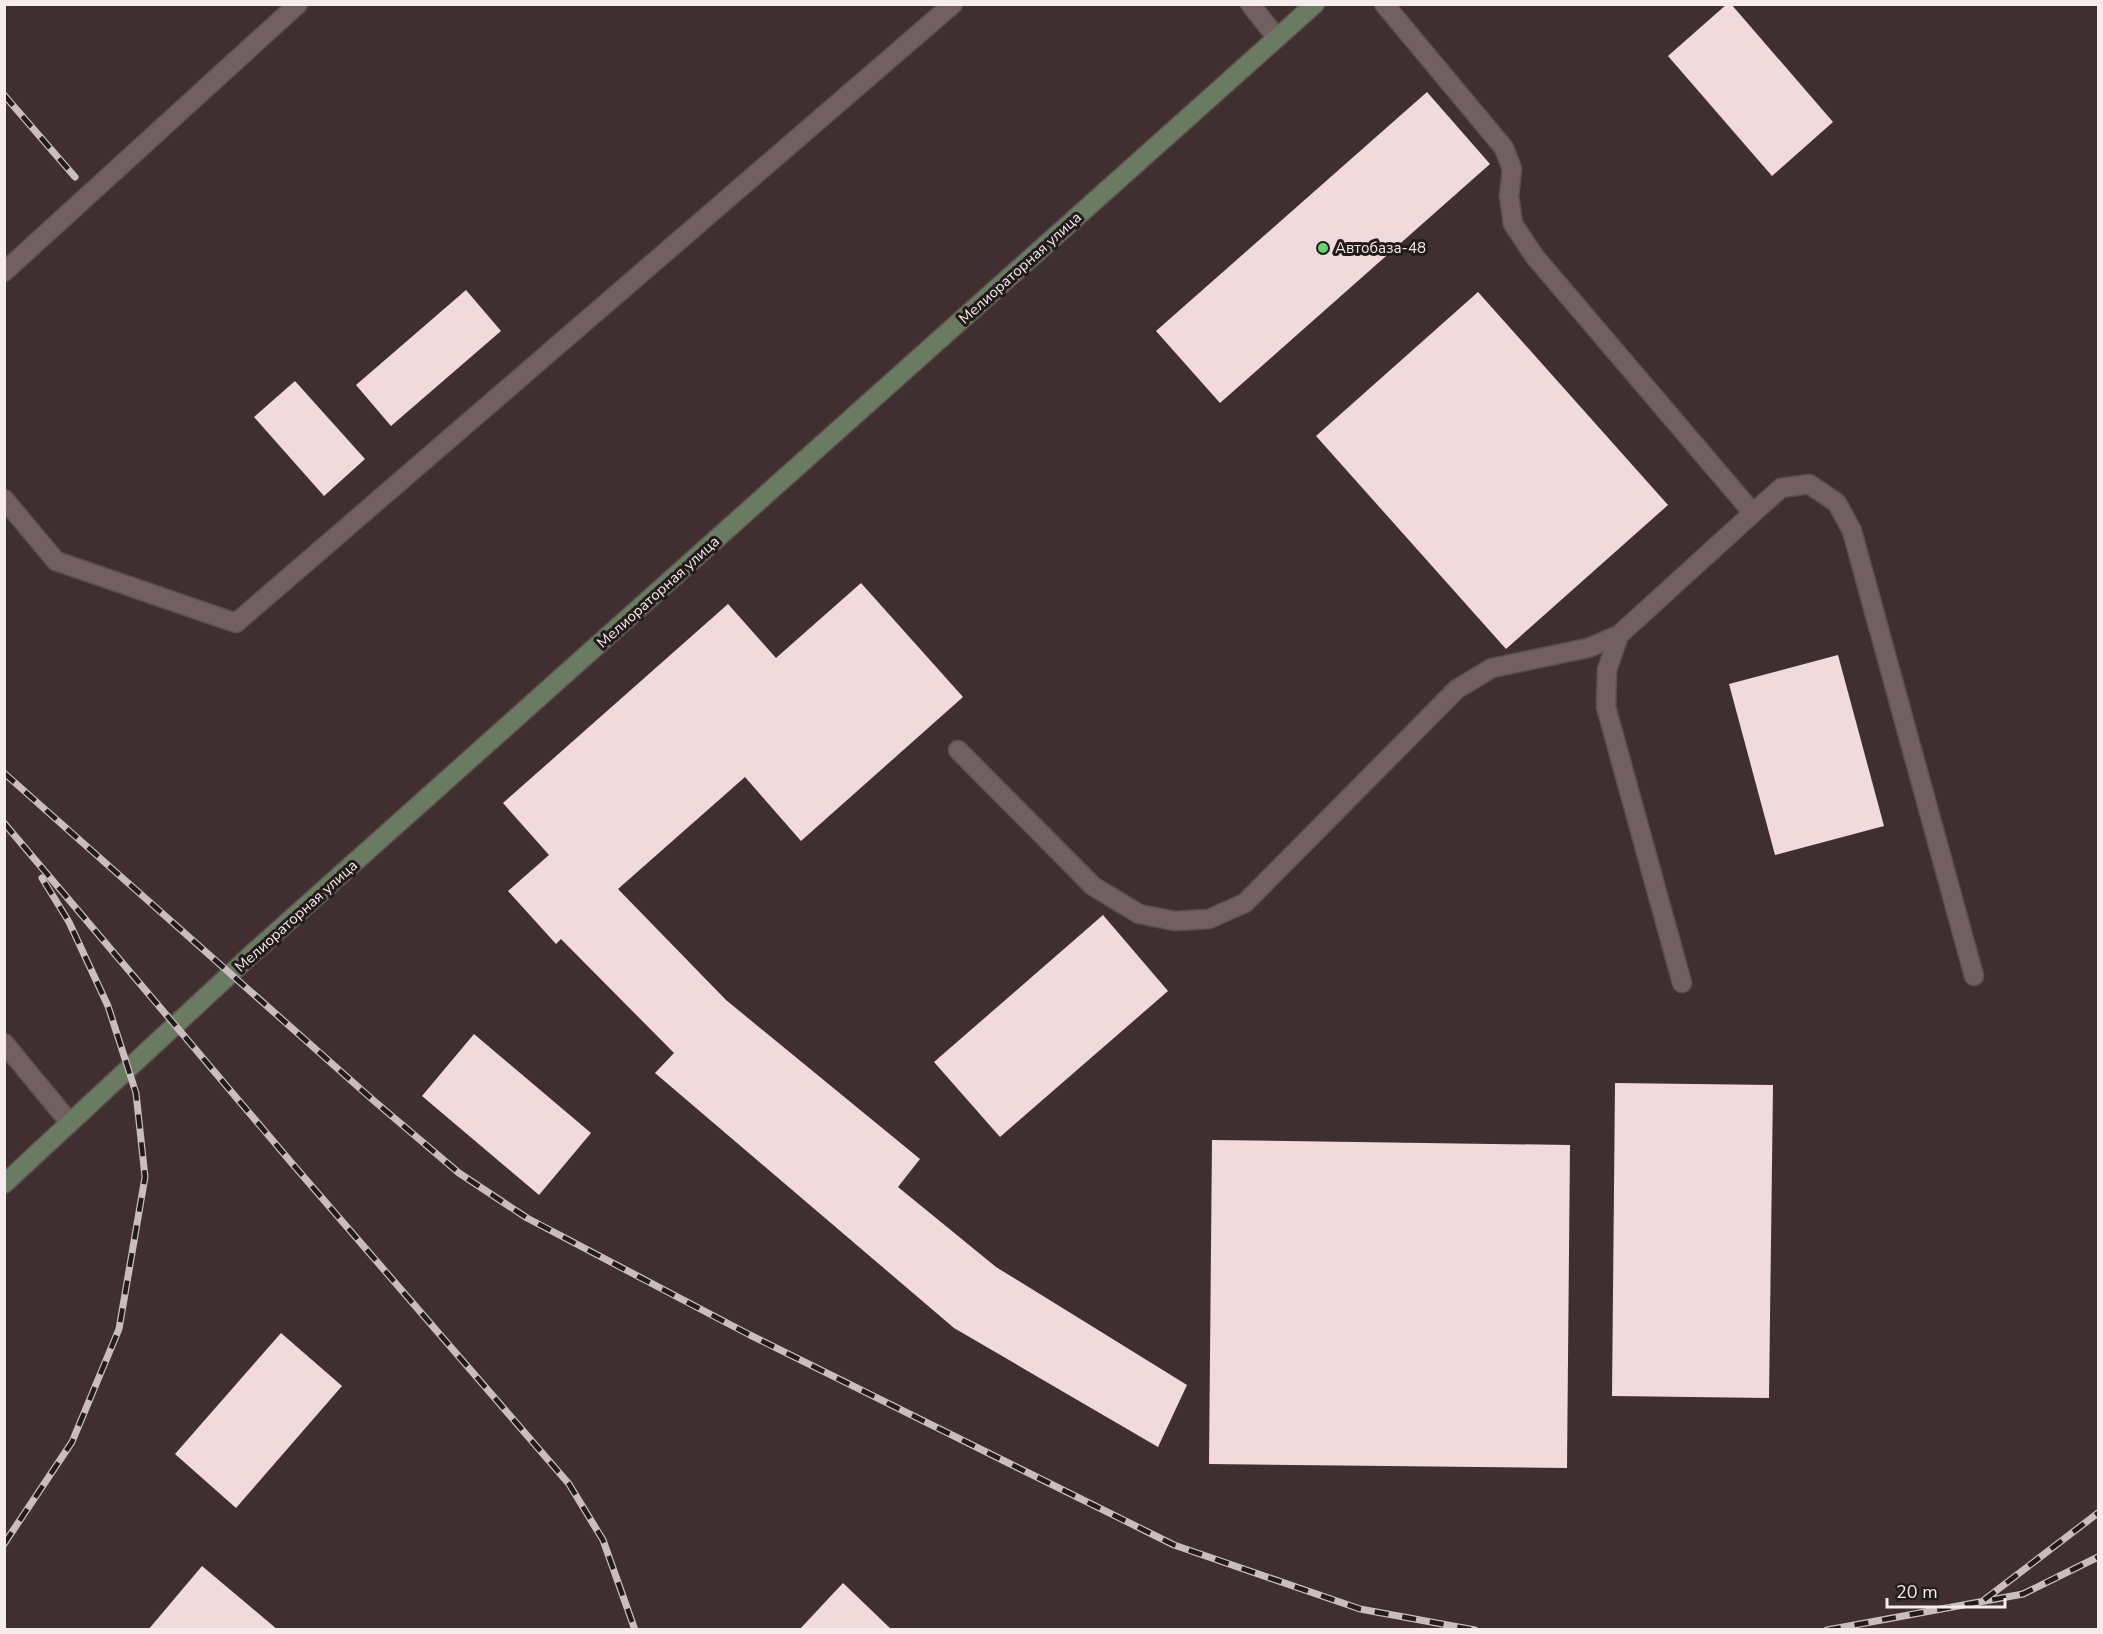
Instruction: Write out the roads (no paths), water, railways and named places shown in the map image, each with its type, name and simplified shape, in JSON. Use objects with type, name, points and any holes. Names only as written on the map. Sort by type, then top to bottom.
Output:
[{"type":"street","points":[[4,272],[298,4]]},
{"type":"street","points":[[4,499],[56,561],[236,623],[953,4]]},
{"type":"street","points":[[1250,4],[1277,38]]},
{"type":"street","name":"Мелиораторная улица","points":[[4,1184],[253,953],[1315,4]]},
{"type":"street","points":[[1384,4],[1504,148],[1512,170],[1509,196],[1513,224],[1535,257],[1753,513]]},
{"type":"street","points":[[958,750],[1093,886],[1139,914],[1175,921],[1209,919],[1245,903],[1457,689],[1492,668],[1588,648],[1619,635],[1781,488],[1809,484],[1837,502],[1852,531],[1974,975]]},
{"type":"street","points":[[1619,635],[1607,670],[1606,707],[1682,983]]},
{"type":"street","points":[[4,1043],[70,1123]]},
{"type":"railway","points":[[4,95],[75,177]]},
{"type":"railway","points":[[4,773],[373,1100],[459,1173],[527,1218],[750,1335],[1174,1545],[1360,1609],[1475,1630]]},
{"type":"railway","points":[[4,823],[290,1161],[569,1484],[603,1540],[635,1630]]},
{"type":"railway","points":[[4,1544],[72,1442],[119,1329],[145,1177],[136,1093],[108,1006],[69,922],[42,878]]},
{"type":"railway","points":[[1984,1600],[2098,1513]]},
{"type":"railway","points":[[1827,1630],[2023,1594],[2098,1557]]},
{"type":"place","name":"Автобаза-48","points":[[1323,248]]}]
